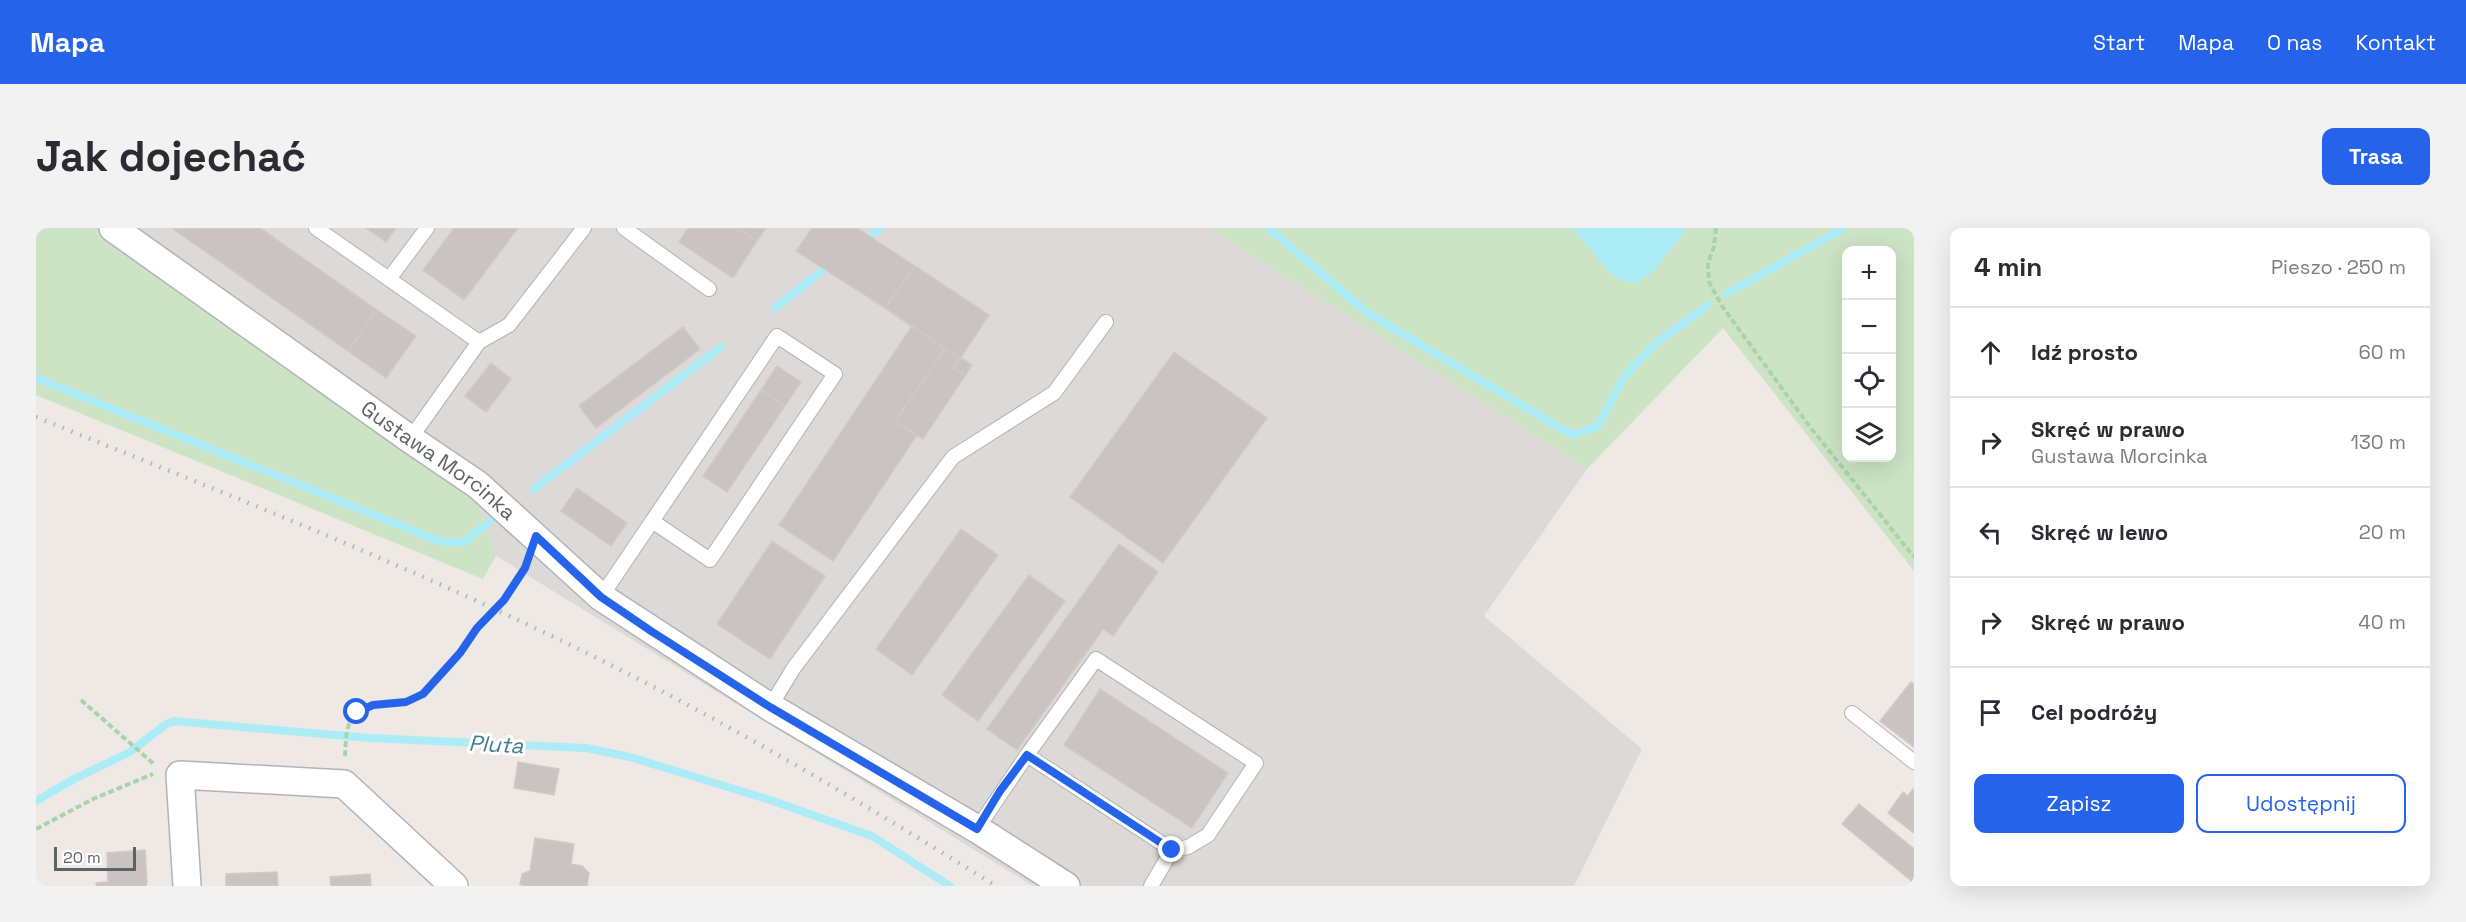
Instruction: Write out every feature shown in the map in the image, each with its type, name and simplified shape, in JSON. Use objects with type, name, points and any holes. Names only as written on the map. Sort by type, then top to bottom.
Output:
[{"type":"street","name":"Gustawa Morcinka","points":[[123,231],[410,440],[478,485],[601,597],[770,707],[977,829],[1066,886]]},
{"type":"street","points":[[187,886],[171,773],[344,784],[454,886]]},
{"type":"lane","points":[[316,228],[479,342]]},
{"type":"lane","points":[[388,279],[427,228]]},
{"type":"lane","points":[[410,440],[479,342],[509,325],[584,228]]},
{"type":"lane","points":[[624,228],[709,289]]},
{"type":"lane","points":[[770,707],[793,669],[953,457],[1054,393],[1106,322]]},
{"type":"lane","points":[[601,597],[652,521],[777,336],[835,374],[710,560],[652,521]]},
{"type":"lane","points":[[977,829],[1000,791],[1096,659],[1256,763],[1208,835],[1188,847],[1172,850],[1027,755]]},
{"type":"lane","points":[[1852,713],[1914,762]]},
{"type":"lane","points":[[1151,886],[1172,850]]},
{"type":"path","points":[[1716,228],[1714,246],[1708,264],[1709,282],[1722,306],[1808,423],[1914,557]]},
{"type":"path","points":[[345,746],[348,725],[357,712],[373,705],[406,702],[423,694],[460,653],[477,628],[504,600],[525,568],[536,536]]},
{"type":"path","points":[[81,700],[144,756]]},
{"type":"path","points":[[36,829],[93,799],[171,773]]},
{"type":"shaded area","points":[[91,228],[1209,228],[1587,469],[1484,616],[1642,749],[1574,886],[1033,886],[496,556],[477,502]]},
{"type":"green space","points":[[36,228],[91,228],[477,502],[496,556],[483,579],[36,395]]},
{"type":"green space","points":[[1209,228],[1914,228],[1914,571],[1723,328],[1587,469]]},
{"type":"water","points":[[1573,228],[1685,228],[1684,233],[1656,268],[1638,283],[1623,282],[1608,271]]},
{"type":"building","points":[[260,228],[377,310],[348,351],[173,229]]},
{"type":"building","points":[[366,228],[396,228],[386,242]]},
{"type":"building","points":[[454,228],[518,228],[464,300],[423,270]]},
{"type":"building","points":[[688,228],[737,228],[757,241],[733,278],[679,242]]},
{"type":"building","points":[[737,228],[766,228],[757,241]]},
{"type":"building","points":[[812,228],[857,228],[915,266],[885,308],[796,251]]},
{"type":"building","points":[[915,266],[989,315],[960,359],[885,308]]},
{"type":"building","points":[[377,310],[416,336],[386,378],[348,351]]},
{"type":"building","points":[[912,326],[945,349],[895,421],[917,435],[833,561],[779,525]]},
{"type":"building","points":[[683,327],[700,349],[596,428],[579,406]]},
{"type":"building","points":[[945,349],[960,359],[954,368],[965,376],[923,439],[895,421]]},
{"type":"building","points":[[1174,352],[1267,418],[1163,563],[1070,497]]},
{"type":"building","points":[[961,358],[972,365],[965,376],[954,368]]},
{"type":"building","points":[[491,363],[511,379],[486,412],[465,396]]},
{"type":"building","points":[[777,366],[801,382],[785,406],[761,390]]},
{"type":"building","points":[[761,390],[785,406],[727,492],[703,476]]},
{"type":"building","points":[[577,488],[627,523],[611,546],[561,511]]},
{"type":"building","points":[[961,529],[998,555],[912,675],[876,649]]},
{"type":"building","points":[[772,541],[825,576],[770,659],[717,624]]},
{"type":"building","points":[[1119,544],[1158,572],[1113,636],[1103,629],[1017,750],[987,729]]},
{"type":"building","points":[[1029,575],[1065,601],[978,721],[942,695]]},
{"type":"building","points":[[1911,682],[1914,684],[1914,747],[1880,721]]},
{"type":"building","points":[[1100,689],[1228,773],[1192,828],[1064,745]]},
{"type":"building","points":[[518,762],[559,769],[554,795],[514,788]]},
{"type":"building","points":[[1913,789],[1914,833],[1888,813],[1903,792],[1908,796]]},
{"type":"building","points":[[1859,804],[1914,849],[1914,883],[1842,824]]},
{"type":"building","points":[[535,838],[574,844],[571,864],[582,866],[589,873],[587,886],[524,886],[520,884],[522,874],[530,871]]},
{"type":"building","points":[[145,850],[146,886],[97,886],[96,883],[108,882],[107,853]]},
{"type":"building","points":[[277,872],[278,886],[226,886],[226,874]]},
{"type":"building","points":[[370,874],[371,886],[331,886],[330,877]]},
{"type":"waterway","points":[[862,242],[881,228]]},
{"type":"waterway","points":[[1269,228],[1366,312],[1572,435],[1598,426],[1624,377],[1655,344],[1708,305]]},
{"type":"waterway","points":[[1726,294],[1844,228]]},
{"type":"waterway","points":[[775,308],[832,263]]},
{"type":"waterway","points":[[534,489],[721,347]]},
{"type":"waterway","points":[[36,378],[441,542],[464,542],[493,519]]},
{"type":"waterway","name":"Pluta","points":[[36,801],[74,779],[130,752],[165,725],[174,721],[369,738],[586,748],[630,757],[770,800],[872,836],[950,886]]},
{"type":"railway","points":[[36,417],[354,547],[600,659],[772,752],[996,886]]},
{"type":"route","points":[[357,712],[373,705],[406,702],[423,694],[460,653],[477,628],[504,600],[525,568],[536,536],[601,597],[651,631],[770,707],[977,829],[1000,791],[1027,755],[1172,850]]}]
